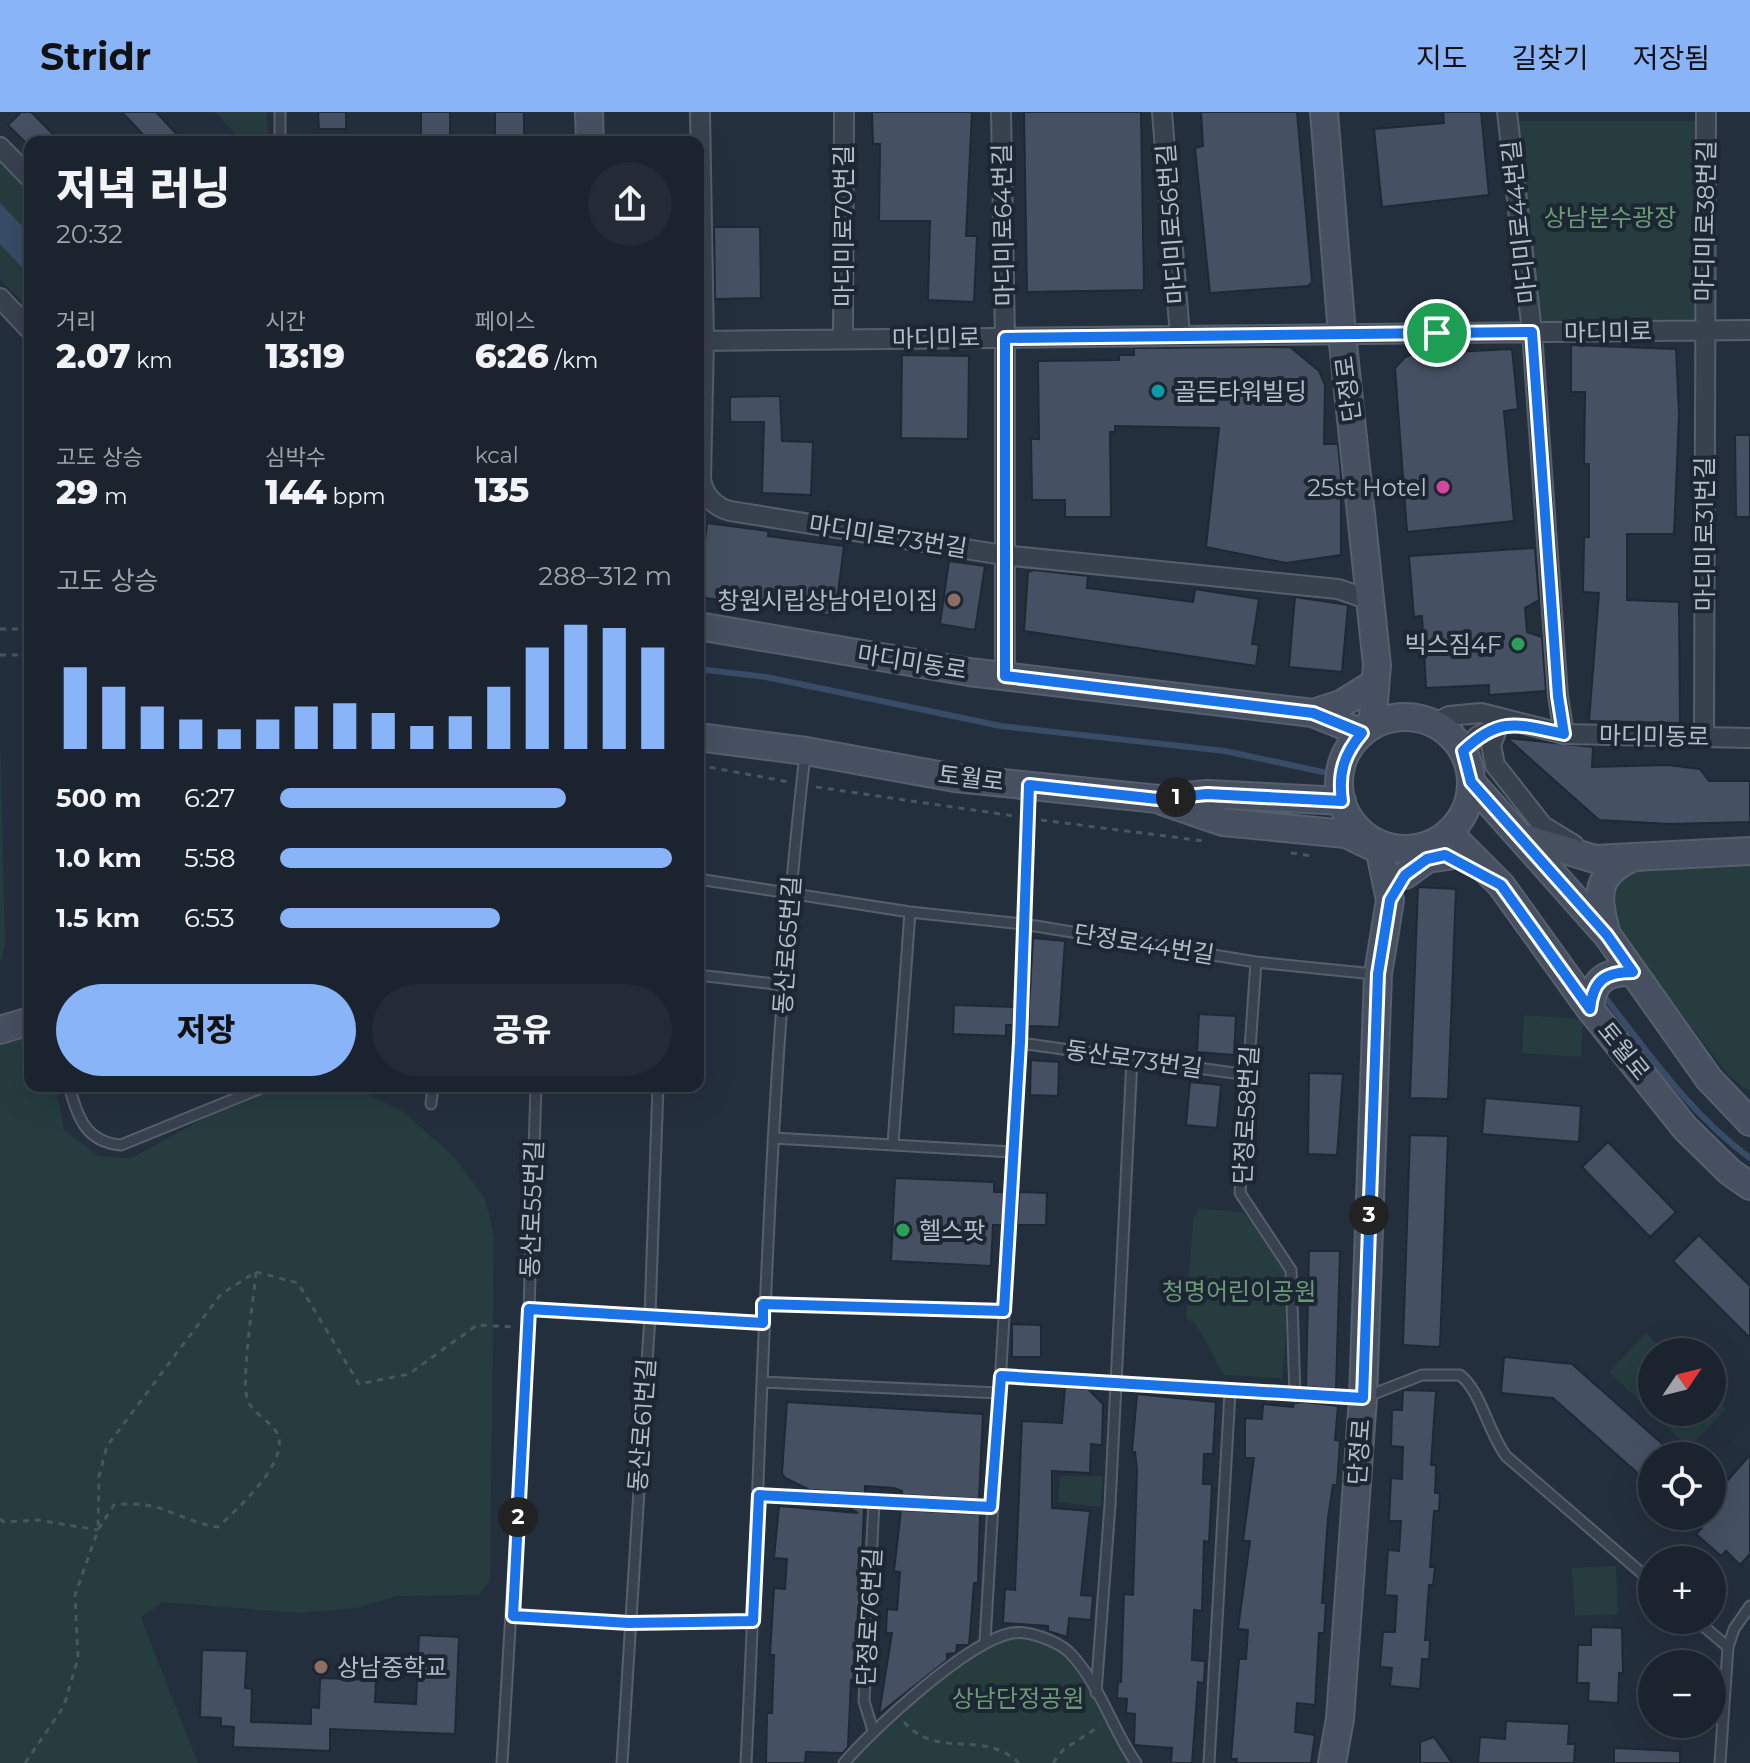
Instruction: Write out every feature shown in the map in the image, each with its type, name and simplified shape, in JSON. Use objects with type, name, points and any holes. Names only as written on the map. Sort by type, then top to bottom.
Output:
[{"type":"street","points":[[589,112],[590,136]]},
{"type":"street","points":[[700,112],[700,136]]},
{"type":"street","name":"마디미로70번길","points":[[843,339],[844,112]]},
{"type":"street","name":"마디미로64번길","points":[[1001,112],[1005,676]]},
{"type":"street","name":"마디미로56번길","points":[[1162,112],[1180,336]]},
{"type":"street","name":"단정로","points":[[1324,112],[1342,334],[1376,674],[1367,730]]},
{"type":"street","name":"마디미로44번길","points":[[1507,112],[1532,332],[1558,696],[1564,734]]},
{"type":"street","name":"마디미로38번길","points":[[1704,331],[1706,112]]},
{"type":"street","points":[[0,147],[24,172]]},
{"type":"street","points":[[0,298],[24,324]]},
{"type":"street","name":"마디미로","points":[[704,341],[1750,330]]},
{"type":"street","name":"마디미로31번길","points":[[1704,331],[1704,737]]},
{"type":"street","name":"마디미로73번길","points":[[704,488],[717,506],[730,511],[1003,555],[1338,589],[1370,600]]},
{"type":"street","name":"마디미동로","points":[[704,627],[1005,676],[1313,713],[1367,730]]},
{"type":"street","points":[[1313,713],[1341,704],[1376,674]]},
{"type":"street","name":"단정로","points":[[1376,674],[1407,717]]},
{"type":"street","name":"마디미동로","points":[[1434,724],[1449,716],[1481,713],[1504,725],[1564,734],[1750,738]]},
{"type":"street","points":[[1158,799],[1223,822],[1346,834],[1379,847],[1419,848],[1449,833],[1466,810],[1471,782],[1463,751],[1434,724],[1407,717],[1367,730],[1342,764],[1342,801],[1356,826],[1379,847]]},
{"type":"street","points":[[1463,751],[1478,736],[1504,725]]},
{"type":"street","points":[[1504,725],[1491,745],[1495,765],[1543,826],[1573,844],[1625,858]]},
{"type":"street","name":"토월로","points":[[704,738],[806,751],[955,778],[1158,799],[1207,794],[1342,801]]},
{"type":"street","points":[[1471,782],[1607,935],[1709,1079],[1750,1122]]},
{"type":"street","name":"토월로","points":[[1449,833],[1501,885],[1590,1009],[1685,1128],[1730,1172],[1750,1186]]},
{"type":"street","points":[[1520,837],[1579,855],[1625,858],[1750,851]]},
{"type":"street","name":"단정로","points":[[1332,1763],[1340,1719],[1363,1398],[1378,974],[1390,900],[1379,847]]},
{"type":"street","name":"단정로","points":[[1390,900],[1419,848]]},
{"type":"street","points":[[1405,875],[1427,859],[1445,855],[1501,885]]},
{"type":"street","points":[[1607,935],[1597,898],[1610,872],[1625,858]]},
{"type":"street","points":[[1590,1009],[1594,987],[1601,978],[1610,973],[1633,972]]},
{"type":"street","points":[[0,1030],[24,1023]]},
{"type":"lane","points":[[280,112],[280,136]]},
{"type":"lane","name":"동산로65번길","points":[[746,1763],[759,1495],[763,1304],[790,894],[806,751]]},
{"type":"lane","points":[[985,1641],[1020,1043],[1029,785]]},
{"type":"lane","name":"단정로44번길","points":[[704,880],[910,912],[1023,924],[1256,962],[1378,974]]},
{"type":"lane","points":[[893,1144],[910,912]]},
{"type":"lane","name":"단정로58번길","points":[[1256,962],[1240,1193],[1291,1270],[1295,1396]]},
{"type":"lane","points":[[704,976],[784,985]]},
{"type":"lane","name":"동산로73번길","points":[[1020,1043],[1248,1075]]},
{"type":"lane","points":[[1096,1693],[1132,1059]]},
{"type":"lane","points":[[71,1092],[81,1123],[92,1136],[107,1144],[121,1145],[251,1092]]},
{"type":"lane","points":[[431,1104],[432,1092]]},
{"type":"lane","name":"동산로55번길","points":[[502,1763],[529,1309],[536,1092]]},
{"type":"lane","name":"동산로61번길","points":[[622,1763],[650,1315],[658,1092]]},
{"type":"lane","points":[[774,1138],[1012,1152]]},
{"type":"lane","points":[[763,1304],[1004,1311]]},
{"type":"lane","points":[[529,1309],[763,1323]]},
{"type":"lane","points":[[1001,1376],[1363,1398],[1422,1375],[1460,1375],[1472,1388],[1492,1438],[1506,1456],[1638,1570]]},
{"type":"lane","points":[[762,1382],[999,1393]]},
{"type":"lane","points":[[1209,1763],[1230,1392]]},
{"type":"lane","points":[[759,1495],[991,1507]]},
{"type":"lane","name":"단정로76번길","points":[[873,1731],[864,1701],[874,1502]]},
{"type":"lane","points":[[1722,1760],[1728,1647],[1734,1629],[1750,1606]]},
{"type":"lane","points":[[513,1616],[629,1623],[753,1621]]},
{"type":"lane","name":"단정로76번길","points":[[844,1763],[873,1731],[985,1641],[1016,1631],[1035,1635],[1068,1651],[1136,1763]]},
{"type":"lane","points":[[1713,1634],[1728,1647]]},
{"type":"path","points":[[0,629],[21,629]]},
{"type":"path","points":[[0,655],[21,655]]},
{"type":"path","points":[[704,766],[802,785],[1214,842]]},
{"type":"path","points":[[1286,852],[1312,856]]},
{"type":"path","points":[[98,1530],[99,1476],[107,1446],[221,1294],[256,1272],[298,1283],[359,1384],[409,1374],[477,1325],[528,1327]]},
{"type":"path","points":[[25,1763],[64,1706],[78,1658],[75,1595],[98,1530],[114,1505],[138,1502],[165,1507],[196,1524],[218,1527],[259,1485],[279,1452],[277,1434],[248,1401],[245,1374],[256,1272]]},
{"type":"path","points":[[0,1519],[4,1522],[38,1520],[98,1530]]},
{"type":"path","points":[[898,1711],[917,1736],[939,1743],[983,1744],[1019,1763]]},
{"type":"path","points":[[1053,1763],[1063,1750],[1081,1736],[1113,1723]]},
{"type":"green space","points":[[215,112],[267,112],[268,136],[237,136]]},
{"type":"green space","name":"상남분수광장","points":[[1508,121],[1706,121],[1704,331],[1532,332]]},
{"type":"green space","points":[[0,161],[24,186],[24,304],[0,279]]},
{"type":"green space","points":[[0,736],[5,945],[0,963]]},
{"type":"green space","points":[[1750,851],[1750,1092],[1728,1075],[1611,921],[1611,878],[1616,871]]},
{"type":"green space","points":[[1524,1015],[1583,1019],[1581,1057],[1522,1053]]},
{"type":"green space","points":[[24,1033],[24,1092],[57,1092],[64,1130],[98,1156],[132,1158],[248,1094],[363,1092],[402,1111],[453,1156],[485,1199],[494,1236],[490,1581],[478,1595],[398,1596],[356,1608],[298,1613],[162,1602],[141,1618],[198,1763],[0,1763],[0,1040]]},
{"type":"green space","name":"청명어린이공원","points":[[1199,1209],[1243,1212],[1277,1253],[1287,1273],[1289,1298],[1282,1378],[1224,1375],[1196,1324],[1186,1318],[1193,1219]]},
{"type":"green space","points":[[1638,1341],[1638,1400],[1609,1372]]},
{"type":"green space","points":[[1666,1426],[1710,1426],[1695,1442],[1683,1442]]},
{"type":"green space","points":[[1060,1476],[1103,1476],[1101,1507],[1058,1502]]},
{"type":"green space","points":[[1616,1566],[1618,1614],[1575,1616],[1572,1568]]},
{"type":"green space","name":"상남단정공원","points":[[1016,1631],[1068,1651],[1136,1763],[844,1763],[873,1731],[985,1641]]},
{"type":"water","points":[[0,203],[24,228],[24,270],[0,244]]},
{"type":"building","points":[[21,112],[31,112],[55,136],[24,136],[24,141],[8,125]]},
{"type":"building","points":[[122,112],[156,112],[178,136],[144,136]]},
{"type":"building","points":[[318,112],[346,112],[346,129],[319,129]]},
{"type":"building","points":[[421,112],[450,112],[450,136],[421,136]]},
{"type":"building","points":[[495,112],[524,112],[524,136],[495,136]]},
{"type":"building","points":[[872,112],[972,112],[966,236],[977,236],[974,302],[928,300],[930,221],[879,221],[880,144],[873,144]]},
{"type":"building","points":[[1024,112],[1141,112],[1144,290],[1027,292]]},
{"type":"building","points":[[1201,112],[1297,112],[1312,282],[1308,286],[1210,293],[1195,148],[1203,146]]},
{"type":"building","points":[[1443,112],[1481,112],[1489,195],[1382,207],[1374,129],[1444,123]]},
{"type":"building","points":[[714,227],[760,227],[761,298],[715,299]]},
{"type":"building","points":[[1571,345],[1676,349],[1679,415],[1674,534],[1627,534],[1627,600],[1679,602],[1680,723],[1589,721],[1599,593],[1583,592],[1584,537],[1589,537],[1589,464],[1584,464],[1585,392],[1571,392]]},
{"type":"building","points":[[1290,347],[1319,371],[1325,385],[1324,444],[1338,444],[1341,475],[1341,555],[1286,563],[1206,547],[1219,428],[1115,426],[1115,432],[1110,432],[1111,517],[1065,517],[1065,500],[1032,500],[1031,439],[1039,439],[1038,361],[1119,360],[1119,355],[1134,355],[1134,348]]},
{"type":"building","points":[[1512,349],[1518,409],[1504,411],[1514,521],[1407,532],[1395,368],[1405,357],[1414,354]]},
{"type":"building","points":[[902,355],[969,356],[968,439],[901,438]]},
{"type":"building","points":[[780,396],[782,441],[813,442],[811,495],[762,493],[764,422],[730,422],[730,397]]},
{"type":"building","points":[[1735,435],[1750,435],[1750,517],[1736,517]]},
{"type":"building","points":[[707,523],[768,531],[768,536],[844,546],[835,616],[704,598]]},
{"type":"building","points":[[1535,548],[1539,600],[1525,608],[1527,632],[1542,637],[1546,691],[1489,695],[1489,685],[1426,688],[1422,616],[1414,617],[1409,556]]},
{"type":"building","name":"창원시립상남어린이집","points":[[949,561],[985,566],[975,630],[940,624]]},
{"type":"building","points":[[1028,572],[1088,576],[1087,588],[1193,602],[1195,589],[1259,599],[1252,644],[1259,645],[1256,666],[1024,631]]},
{"type":"building","points":[[1295,597],[1348,605],[1342,672],[1289,667]]},
{"type":"building","points":[[1507,738],[1593,747],[1592,767],[1668,765],[1700,769],[1709,781],[1750,781],[1750,822],[1669,824],[1599,820]]},
{"type":"building","points":[[1418,887],[1456,889],[1448,1099],[1410,1098]]},
{"type":"building","points":[[1033,938],[1065,941],[1059,1027],[1028,1026]]},
{"type":"building","points":[[954,1005],[1014,1007],[1013,1025],[1006,1025],[1006,1036],[953,1034]]},
{"type":"building","points":[[1199,1014],[1236,1016],[1234,1055],[1197,1052]]},
{"type":"building","points":[[1031,1060],[1059,1062],[1058,1096],[1030,1095]]},
{"type":"building","points":[[1309,1073],[1343,1074],[1337,1155],[1308,1154]]},
{"type":"building","points":[[1190,1082],[1221,1085],[1217,1128],[1186,1125]]},
{"type":"building","points":[[1485,1098],[1581,1106],[1579,1142],[1482,1134]]},
{"type":"building","points":[[1410,1135],[1448,1136],[1440,1347],[1403,1345]]},
{"type":"building","points":[[1608,1142],[1676,1212],[1650,1237],[1582,1167]]},
{"type":"building","points":[[895,1178],[994,1182],[994,1192],[1004,1192],[1002,1225],[993,1225],[991,1266],[891,1261]]},
{"type":"building","points":[[1019,1192],[1047,1193],[1046,1225],[1017,1225]]},
{"type":"building","points":[[1699,1235],[1750,1286],[1750,1338],[1673,1261]]},
{"type":"building","points":[[1309,1251],[1340,1251],[1336,1389],[1306,1387]]},
{"type":"building","points":[[1012,1324],[1041,1325],[1041,1357],[1012,1357]]},
{"type":"building","points":[[1504,1357],[1572,1364],[1638,1422],[1638,1426],[1660,1442],[1638,1442],[1638,1474],[1553,1398],[1501,1393]]},
{"type":"building","points":[[1065,1387],[1088,1389],[1103,1404],[1102,1445],[1091,1444],[1090,1473],[1052,1471],[1052,1508],[1090,1511],[1081,1595],[1093,1596],[1091,1620],[1069,1618],[1067,1637],[1048,1631],[1048,1626],[1003,1623],[1005,1589],[1015,1590],[1022,1421],[1062,1423]]},
{"type":"building","points":[[1403,1390],[1436,1391],[1431,1465],[1436,1465],[1435,1493],[1440,1493],[1439,1511],[1434,1511],[1430,1567],[1435,1567],[1433,1585],[1429,1585],[1425,1640],[1430,1640],[1429,1659],[1422,1659],[1420,1689],[1390,1686],[1392,1668],[1380,1667],[1383,1632],[1395,1632],[1397,1596],[1385,1595],[1388,1550],[1399,1551],[1401,1521],[1389,1521],[1391,1478],[1402,1479],[1403,1447],[1391,1446],[1392,1410],[1402,1410]]},
{"type":"building","points":[[1137,1394],[1216,1402],[1213,1454],[1204,1454],[1203,1484],[1212,1484],[1209,1542],[1204,1541],[1202,1611],[1194,1610],[1192,1660],[1205,1661],[1204,1683],[1198,1682],[1192,1763],[1171,1763],[1172,1748],[1134,1745],[1135,1714],[1126,1713],[1127,1699],[1117,1698],[1118,1682],[1121,1682],[1124,1594],[1133,1595],[1137,1470],[1135,1452],[1132,1452]]},
{"type":"building","points":[[787,1402],[983,1414],[979,1499],[902,1495],[902,1491],[894,1488],[865,1486],[865,1493],[810,1490],[785,1478],[782,1473]]},
{"type":"building","points":[[1294,1403],[1338,1406],[1335,1440],[1340,1441],[1337,1485],[1333,1485],[1328,1518],[1322,1603],[1326,1603],[1324,1633],[1319,1633],[1315,1705],[1297,1703],[1295,1732],[1315,1735],[1311,1763],[1236,1763],[1237,1759],[1231,1759],[1239,1659],[1246,1659],[1248,1630],[1238,1629],[1250,1541],[1243,1541],[1254,1458],[1245,1458],[1245,1418],[1262,1419],[1263,1404],[1293,1407]]},
{"type":"building","points":[[1750,1455],[1750,1554],[1740,1565],[1726,1551],[1726,1546],[1710,1546],[1696,1534],[1700,1530],[1726,1530],[1726,1482]]},
{"type":"building","points":[[779,1506],[858,1513],[846,1507],[864,1508],[857,1681],[851,1680],[848,1747],[843,1753],[806,1752],[805,1763],[766,1763],[767,1713],[772,1713],[774,1655],[770,1655],[774,1588],[785,1589],[787,1559],[774,1558]]},
{"type":"building","points":[[901,1510],[980,1514],[978,1583],[974,1583],[969,1645],[957,1645],[956,1653],[947,1654],[947,1660],[879,1714],[892,1633],[886,1633],[887,1609],[897,1610],[900,1572],[894,1571]]},
{"type":"building","points":[[1591,1627],[1622,1628],[1623,1673],[1619,1673],[1618,1703],[1588,1701],[1589,1683],[1577,1683],[1578,1645],[1591,1645]]},
{"type":"building","points":[[419,1635],[459,1637],[455,1734],[330,1729],[330,1751],[233,1747],[234,1727],[221,1726],[221,1718],[200,1717],[202,1650],[247,1651],[245,1688],[252,1689],[251,1722],[311,1724],[311,1707],[319,1708],[320,1678],[376,1680],[375,1702],[416,1704]]},
{"type":"building","points":[[1506,1721],[1569,1724],[1568,1744],[1575,1744],[1574,1763],[1478,1763],[1480,1737],[1505,1739]]},
{"type":"building","points":[[1434,1737],[1452,1763],[1420,1763],[1420,1742]]},
{"type":"building","points":[[1614,1748],[1680,1751],[1680,1763],[1614,1763]]},
{"type":"waterway","points":[[704,670],[766,677],[1001,726],[1225,751],[1323,772]]},
{"type":"waterway","points":[[1601,992],[1688,1101],[1750,1158]]},
{"type":"place","name":"골든타워빌딩","points":[[1158,391]]},
{"type":"place","name":"25st Hotel","points":[[1443,487]]},
{"type":"place","name":"창원시립상남어린이집","points":[[954,600]]},
{"type":"place","name":"빅스짐4F","points":[[1518,644]]},
{"type":"place","name":"헬스팟","points":[[903,1230]]},
{"type":"place","name":"상남중학교","points":[[321,1667]]},
{"type":"route","points":[[1532,332],[1558,696],[1564,734],[1510,723],[1490,729],[1463,751],[1471,782],[1607,935],[1633,972],[1610,973],[1601,978],[1591,995],[1590,1009],[1501,885],[1445,855],[1427,859],[1405,875],[1390,900],[1378,974],[1363,1398],[1001,1376],[991,1507],[759,1495],[753,1621],[629,1623],[513,1616],[529,1309],[763,1323],[763,1304],[1004,1311],[1020,1043],[1029,785],[1158,799],[1207,794],[1342,801],[1342,764],[1350,747],[1362,733],[1337,721],[1281,708],[1005,676],[1005,338],[1437,333],[1532,332]]}]
